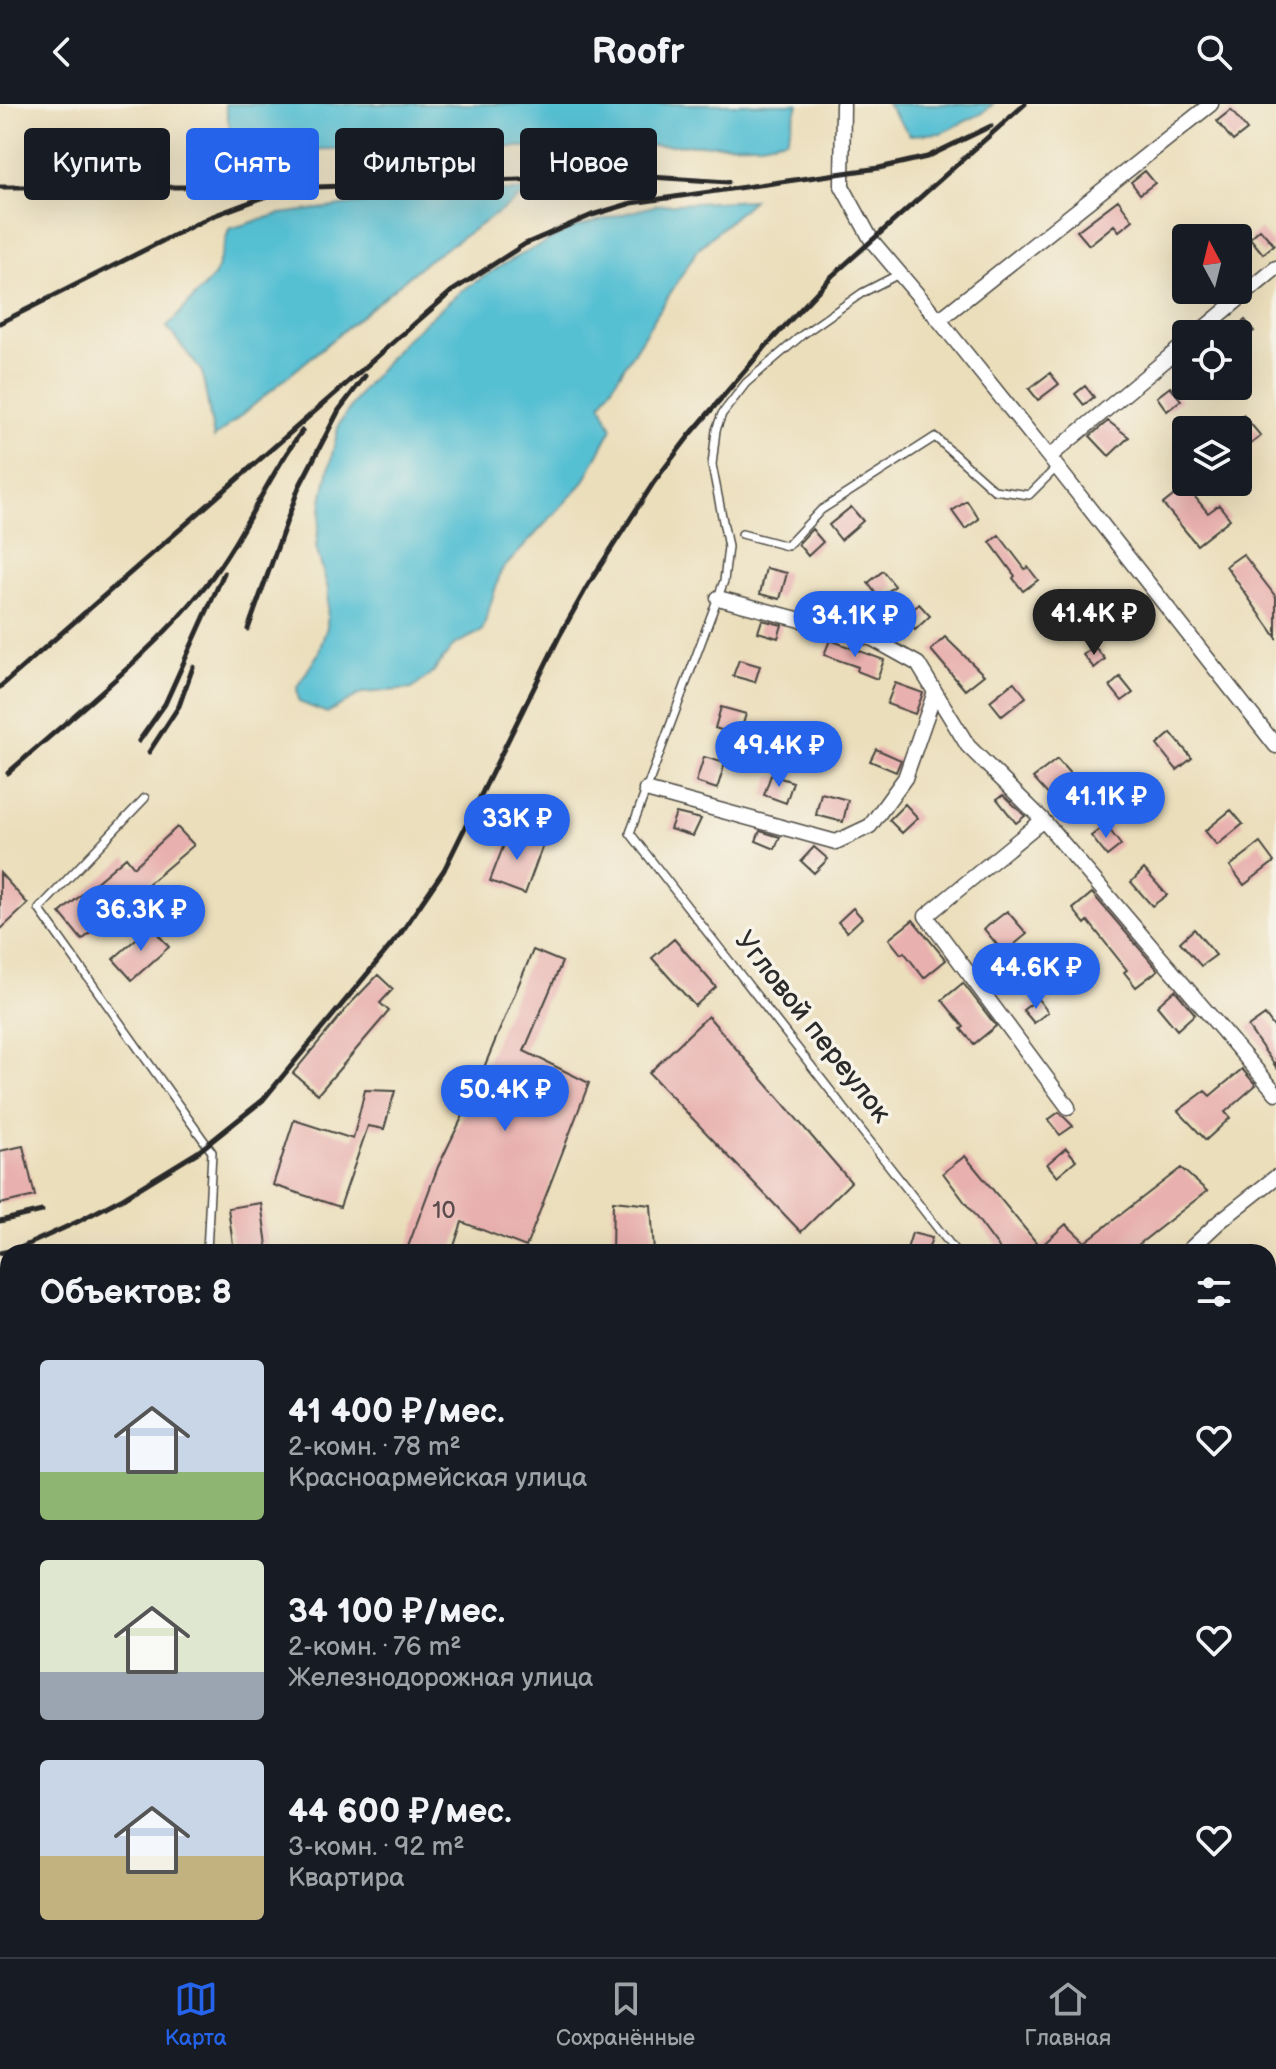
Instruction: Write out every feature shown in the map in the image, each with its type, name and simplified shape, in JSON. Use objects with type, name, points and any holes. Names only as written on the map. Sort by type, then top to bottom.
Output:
[{"type":"street","points":[[843,104],[842,186],[872,241],[1053,462],[1276,746]]},
{"type":"street","points":[[939,320],[1211,104]]},
{"type":"street","points":[[1214,320],[1276,268]]},
{"type":"street","points":[[1053,462],[1172,356]]},
{"type":"street","points":[[718,598],[873,639],[918,664],[968,746],[1043,820],[1276,1093]]},
{"type":"street","points":[[646,790],[836,842],[870,826],[905,778],[935,692]]},
{"type":"street","points":[[1043,820],[926,916],[1068,1107]]},
{"type":"street","points":[[1196,1244],[1276,1177]]},
{"type":"lane","points":[[646,790],[724,581],[728,547],[712,465],[716,430],[722,414],[746,383],[802,335],[862,293],[900,274]]},
{"type":"lane","points":[[742,534],[787,546],[821,510],[935,437],[994,490],[1029,495],[1053,462]]},
{"type":"lane","name":"Угловой переулок","points":[[646,790],[630,833],[950,1244]]},
{"type":"lane","points":[[145,798],[39,909],[212,1152],[207,1244]]},
{"type":"water","points":[[225,104],[798,104],[787,139],[761,144],[657,145],[657,128],[520,128],[520,147],[504,147],[504,128],[335,128],[335,149],[319,149],[319,128],[230,128]]},
{"type":"water","points":[[887,104],[993,104],[983,113],[941,133],[910,135]]},
{"type":"water","points":[[504,191],[520,191],[520,198],[427,261],[214,438],[202,372],[167,327],[215,275],[229,229],[280,214],[387,200],[504,200]]},
{"type":"water","points":[[753,200],[698,249],[601,404],[612,428],[583,483],[501,571],[482,631],[454,645],[433,672],[412,689],[362,693],[327,713],[299,702],[297,687],[318,654],[327,627],[328,589],[316,547],[323,495],[339,424],[363,389],[405,340],[461,291],[507,262],[575,227],[657,205]]},
{"type":"building","points":[[1231,110],[1247,130],[1233,141],[1217,121]]},
{"type":"building","points":[[1145,171],[1155,183],[1140,194],[1131,182]]},
{"type":"building","points":[[1118,200],[1133,220],[1119,231],[1114,225],[1089,245],[1077,231]]},
{"type":"building","points":[[1260,229],[1274,245],[1263,254],[1252,236]]},
{"type":"building","points":[[1050,373],[1059,384],[1038,400],[1029,389]]},
{"type":"building","points":[[1085,386],[1094,397],[1084,405],[1075,394]]},
{"type":"building","points":[[1170,387],[1172,400],[1181,400],[1167,411],[1157,397]]},
{"type":"building","points":[[1108,421],[1129,437],[1109,456],[1090,436]]},
{"type":"building","points":[[1252,426],[1261,436],[1252,443]]},
{"type":"building","points":[[1173,496],[1194,496],[1208,513],[1219,505],[1230,519],[1197,545],[1163,504]]},
{"type":"building","points":[[967,501],[979,519],[965,529],[952,511]]},
{"type":"building","points":[[851,507],[863,521],[841,540],[829,525]]},
{"type":"building","points":[[812,529],[823,542],[808,556],[798,544]]},
{"type":"building","points":[[999,535],[1025,569],[1028,567],[1038,580],[1023,591],[990,542]]},
{"type":"building","points":[[1243,554],[1276,597],[1276,637],[1226,566]]},
{"type":"building","points":[[766,568],[787,573],[780,599],[760,594]]},
{"type":"building","points":[[883,571],[895,586],[879,598],[868,583]]},
{"type":"building","points":[[919,604],[930,616],[915,630],[904,618]]},
{"type":"building","points":[[1066,610],[1077,624],[1065,634],[1054,620]]},
{"type":"building","points":[[762,620],[782,625],[778,638],[758,632]]},
{"type":"building","points":[[945,637],[984,675],[965,690],[931,650]]},
{"type":"building","points":[[830,640],[884,660],[877,679],[857,671],[858,667],[824,655]]},
{"type":"building","points":[[1094,646],[1105,659],[1094,668],[1083,655]]},
{"type":"building","points":[[739,660],[760,666],[755,682],[733,676]]},
{"type":"building","points":[[1120,677],[1133,693],[1122,701],[1110,686]]},
{"type":"building","points":[[1014,682],[1026,697],[1002,716],[990,701]]},
{"type":"building","points":[[895,683],[923,693],[915,714],[887,704]]},
{"type":"building","points":[[721,707],[746,714],[739,736],[715,728]]},
{"type":"building","points":[[1171,733],[1192,758],[1177,770],[1157,745]]},
{"type":"building","points":[[876,749],[901,760],[896,772],[870,761]]},
{"type":"building","points":[[704,757],[725,763],[717,789],[696,782]]},
{"type":"building","points":[[1057,759],[1090,796],[1066,815],[1033,778]]},
{"type":"building","points":[[771,775],[793,782],[786,803],[764,795]]},
{"type":"building","points":[[821,793],[848,800],[843,822],[816,815]]},
{"type":"building","points":[[1003,795],[1025,816],[1016,823],[997,799]]},
{"type":"building","points":[[905,804],[918,818],[902,833],[889,820]]},
{"type":"building","points":[[1231,810],[1243,824],[1217,845],[1205,831]]},
{"type":"building","points":[[676,813],[701,819],[693,836],[670,829]]},
{"type":"building","points":[[1106,825],[1121,845],[1107,856],[1091,836]]},
{"type":"building","points":[[177,827],[194,845],[82,940],[60,913],[126,857],[134,867]]},
{"type":"building","points":[[510,829],[544,842],[525,894],[490,881]]},
{"type":"building","points":[[760,831],[780,837],[775,849],[756,841]]},
{"type":"building","points":[[1260,843],[1274,862],[1244,885],[1230,866]]},
{"type":"building","points":[[814,847],[828,859],[814,873],[801,861]]},
{"type":"building","points":[[1144,869],[1167,895],[1152,906],[1131,882]]},
{"type":"building","points":[[0,873],[28,904],[0,930]]},
{"type":"building","points":[[1092,893],[1158,970],[1136,987],[1124,972],[1127,970],[1088,921],[1085,924],[1073,909]]},
{"type":"building","points":[[853,908],[862,918],[847,932],[838,922]]},
{"type":"building","points":[[1007,911],[1027,934],[1004,953],[984,929]]},
{"type":"building","points":[[913,920],[946,960],[924,978],[904,952],[901,954],[889,939]]},
{"type":"building","points":[[151,926],[169,947],[132,980],[113,959]]},
{"type":"building","points":[[1194,929],[1216,955],[1201,966],[1180,942]]},
{"type":"building","points":[[674,939],[716,987],[695,1006],[652,958]]},
{"type":"building","points":[[533,950],[562,962],[524,1051],[589,1083],[527,1244],[518,1244],[462,1222],[455,1244],[409,1244],[438,1167],[470,1101]]},
{"type":"building","points":[[378,975],[393,989],[380,1003],[389,1011],[318,1094],[293,1073]]},
{"type":"building","points":[[963,983],[996,1026],[974,1044],[942,1000]]},
{"type":"building","points":[[1175,990],[1195,1014],[1177,1030],[1157,1006]]},
{"type":"building","points":[[1038,999],[1048,1012],[1034,1023],[1023,1010]]},
{"type":"building","points":[[1265,1015],[1276,1030],[1276,1067],[1248,1027]]},
{"type":"building","points":[[708,1016],[851,1182],[801,1232],[649,1073]]},
{"type":"building","points":[[1242,1069],[1256,1085],[1225,1112],[1230,1118],[1206,1140],[1178,1111],[1205,1091],[1210,1096]]},
{"type":"building","points":[[365,1090],[395,1091],[384,1129],[368,1126],[340,1207],[273,1185],[294,1120],[353,1139]]},
{"type":"building","points":[[1059,1112],[1073,1126],[1060,1135],[1048,1120]]},
{"type":"building","points":[[23,1146],[35,1196],[0,1204],[0,1151]]},
{"type":"building","points":[[1066,1148],[1076,1160],[1057,1176],[1047,1164]]},
{"type":"building","points":[[965,1156],[1038,1244],[996,1244],[943,1173]]},
{"type":"building","points":[[1181,1168],[1207,1191],[1139,1244],[1043,1244],[1066,1224],[1085,1242]]},
{"type":"building","points":[[613,1201],[651,1205],[653,1244],[612,1244]]},
{"type":"building","points":[[261,1203],[267,1244],[233,1244],[228,1208]]},
{"type":"building","points":[[912,1233],[932,1238],[930,1244],[909,1244]]},
{"type":"railway","points":[[29,1244],[123,1198],[198,1152],[263,1100],[401,933],[444,870],[560,635],[588,585],[654,482],[689,436],[766,346],[832,276],[1025,104]]},
{"type":"railway","points":[[0,687],[452,291],[525,244],[592,215],[632,203],[879,168],[927,157],[991,126]]},
{"type":"railway","points":[[0,187],[316,187],[635,176],[728,182]]},
{"type":"railway","points":[[0,323],[210,217],[256,200]]},
{"type":"railway","points":[[248,629],[299,487],[339,410],[365,376]]},
{"type":"railway","points":[[8,773],[111,683],[184,611],[220,567],[302,431]]},
{"type":"railway","points":[[139,741],[165,704],[224,573]]},
{"type":"railway","points":[[149,752],[179,706],[193,667]]},
{"type":"railway","points":[[0,1221],[42,1211]]}]
